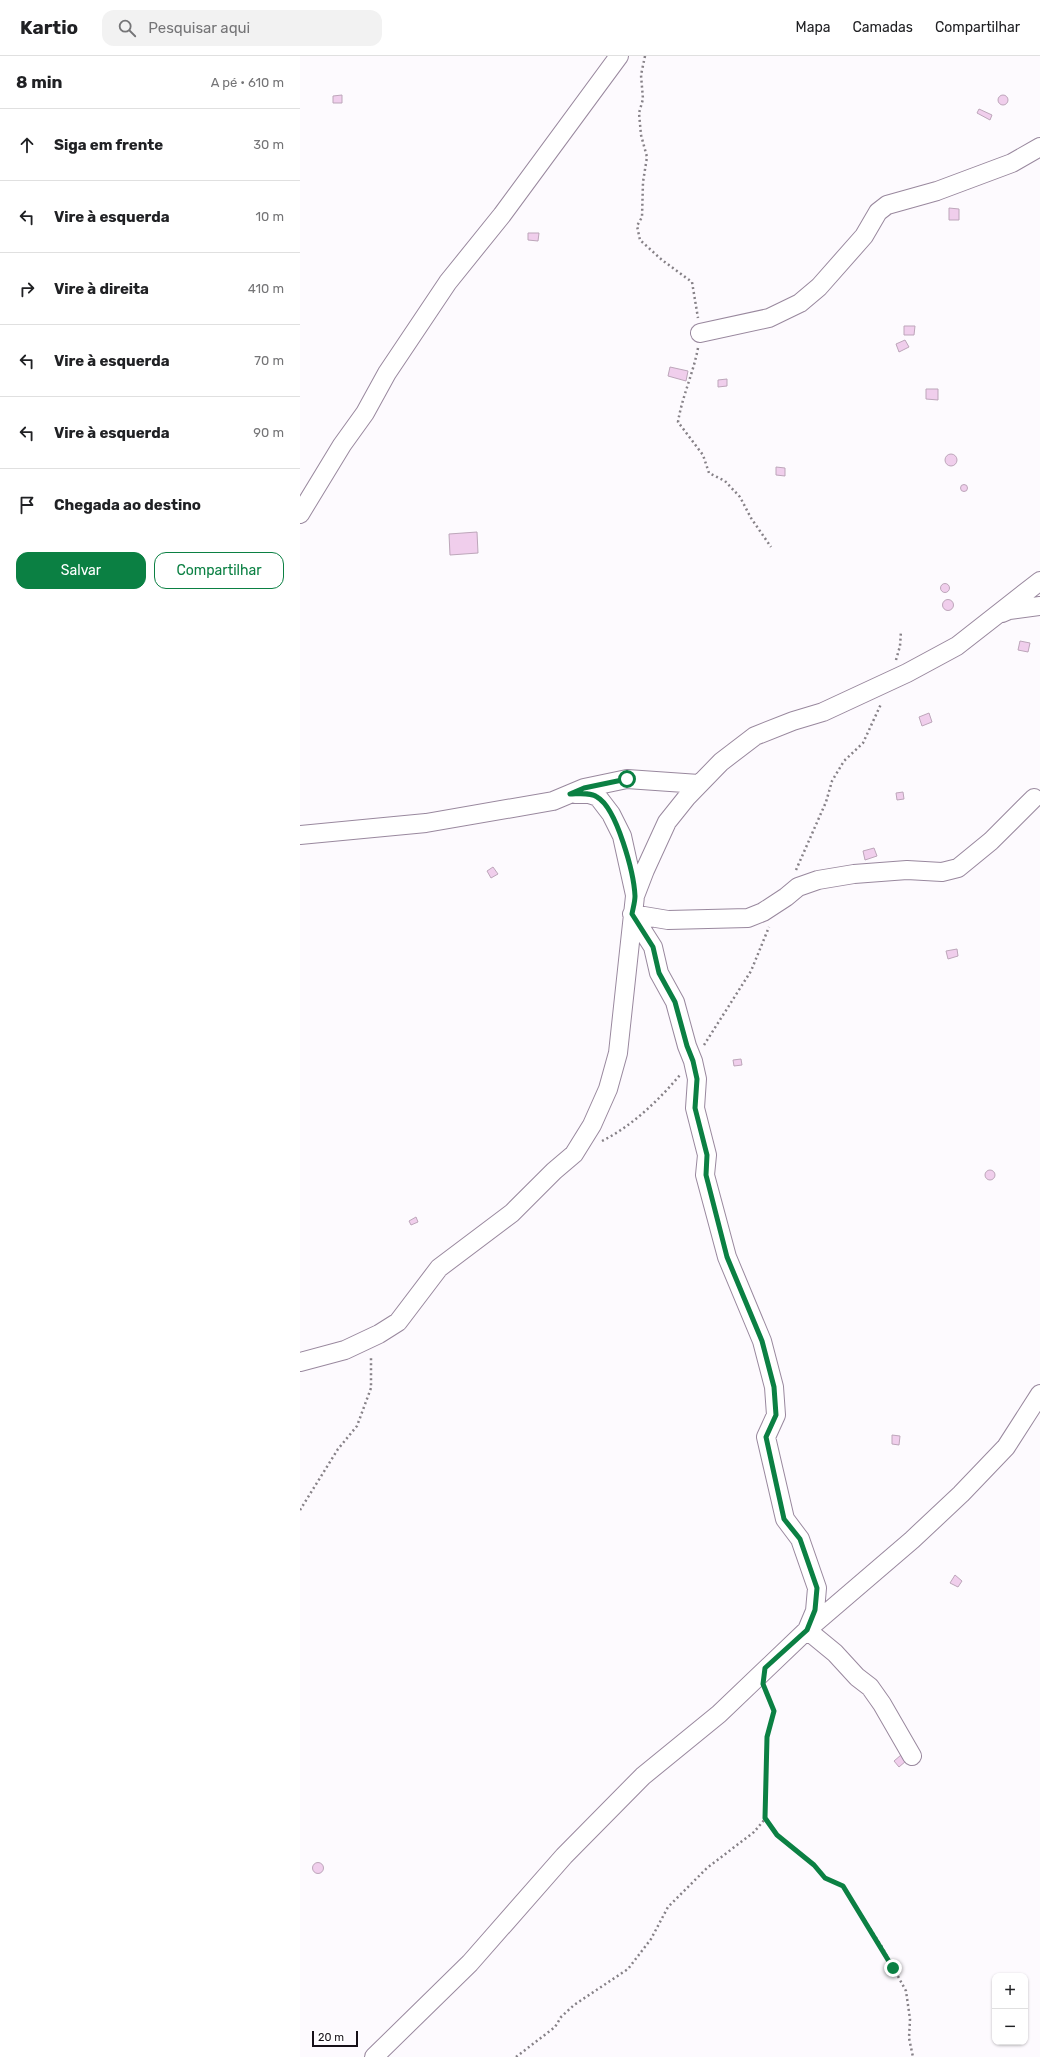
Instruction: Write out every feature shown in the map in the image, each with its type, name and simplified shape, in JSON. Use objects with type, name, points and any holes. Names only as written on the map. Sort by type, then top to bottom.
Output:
[{"type":"street","points":[[300,514],[342,445],[365,413],[387,373],[448,282],[502,215],[619,56]]},
{"type":"street","points":[[700,333],[769,318],[800,303],[819,288],[864,236],[878,212],[887,205],[937,191],[1012,163],[1040,147]]},
{"type":"street","points":[[300,1362],[345,1350],[379,1334],[398,1322],[439,1268],[512,1213],[554,1171],[574,1154],[592,1125],[608,1089],[618,1053],[635,896],[667,822],[699,784],[721,762],[755,736],[823,712],[902,675],[957,646],[1040,581]]},
{"type":"street","points":[[994,616],[1009,610],[1040,606]]},
{"type":"street","points":[[300,835],[426,823],[553,801],[584,788],[627,779],[699,784]]},
{"type":"street","points":[[570,794],[589,794],[598,797],[611,814],[622,836],[635,896]]},
{"type":"street","points":[[632,914],[668,920],[748,918],[763,912],[786,898],[798,887],[818,880],[907,870],[942,872],[958,868],[991,841],[1034,798]]},
{"type":"street","points":[[632,914],[653,947],[659,973],[675,1002],[687,1046],[693,1061],[697,1079],[695,1108],[707,1155],[706,1175],[712,1206],[725,1244],[727,1257],[762,1341],[774,1387],[776,1415],[766,1437],[784,1519],[800,1539],[817,1588],[815,1610],[807,1630]]},
{"type":"street","points":[[374,2057],[470,1964],[564,1856],[643,1776],[719,1714],[765,1668],[912,1540],[961,1494],[1006,1447],[1040,1394]]},
{"type":"street","points":[[807,1630],[835,1653],[857,1677],[870,1687],[882,1704],[912,1756]]},
{"type":"path","points":[[645,56],[641,75],[643,99],[639,113],[641,135],[647,157],[643,182],[642,217],[637,226],[640,240],[662,260],[692,282],[700,333],[695,361],[681,404],[678,422],[703,455],[709,473],[724,481],[740,497],[751,518],[771,547]]},
{"type":"path","points":[[300,1510],[338,1449],[356,1426],[370,1388],[370,1351],[379,1334]]},
{"type":"path","points":[[765,1668],[763,1684],[774,1711],[767,1737],[765,1818],[777,1835],[814,1865],[825,1878],[843,1886],[882,1947],[906,1991],[913,2057]]},
{"type":"path","points":[[516,2057],[555,2027],[561,2017],[574,2005],[628,1969],[651,1939],[668,1907],[707,1868],[754,1832],[765,1818]]},
{"type":"building","points":[[342,95],[342,103],[333,103],[333,96]]},
{"type":"building","points":[[1003,95],[1008,100],[1003,105],[998,100]]},
{"type":"building","points":[[979,109],[992,115],[990,120],[977,113]]},
{"type":"building","points":[[949,208],[959,209],[959,220],[949,220]]},
{"type":"building","points":[[528,233],[539,233],[538,241],[528,240]]},
{"type":"building","points":[[904,326],[915,326],[914,335],[904,335]]},
{"type":"building","points":[[905,340],[909,347],[899,352],[896,344]]},
{"type":"building","points":[[670,367],[688,371],[686,381],[668,376]]},
{"type":"building","points":[[727,379],[727,386],[718,387],[718,380]]},
{"type":"building","points":[[926,389],[938,389],[938,400],[926,399]]},
{"type":"building","points":[[949,454],[953,454],[957,460],[953,466],[949,466],[945,462],[945,458]]},
{"type":"building","points":[[776,467],[785,468],[785,476],[776,475]]},
{"type":"building","points":[[964,484],[967,485],[967,491],[964,492],[961,491],[960,488],[961,485]]},
{"type":"building","points":[[477,532],[478,553],[450,555],[449,534]]},
{"type":"building","points":[[945,583],[950,588],[945,593],[940,588]]},
{"type":"building","points":[[946,600],[950,600],[952,601],[952,609],[946,610],[943,607],[943,603]]},
{"type":"building","points":[[1020,641],[1030,643],[1028,652],[1018,650]]},
{"type":"building","points":[[929,713],[932,722],[922,726],[919,717]]},
{"type":"building","points":[[903,792],[904,799],[897,800],[896,793]]},
{"type":"building","points":[[874,848],[877,856],[865,860],[863,851]]},
{"type":"building","points":[[493,867],[498,874],[491,878],[487,871]]},
{"type":"building","points":[[957,949],[958,956],[948,959],[946,951]]},
{"type":"building","points":[[741,1059],[742,1065],[734,1066],[733,1060]]},
{"type":"building","points":[[988,1170],[992,1170],[994,1171],[994,1179],[988,1180],[985,1177],[985,1173]]},
{"type":"building","points":[[416,1217],[418,1222],[411,1225],[409,1221]]},
{"type":"building","points":[[892,1435],[900,1436],[899,1445],[892,1444]]},
{"type":"building","points":[[955,1575],[962,1581],[958,1587],[950,1583]]},
{"type":"building","points":[[901,1755],[906,1761],[899,1767],[894,1761]]},
{"type":"building","points":[[318,1862],[322,1864],[324,1868],[322,1872],[318,1874],[314,1872],[312,1868],[314,1864]]},
{"type":"route","points":[[627,779],[584,788],[570,794],[589,794],[598,797],[611,814],[622,836],[632,875],[635,896],[632,914],[653,947],[659,973],[675,1002],[697,1079],[695,1108],[707,1155],[706,1175],[712,1206],[725,1244],[727,1257],[762,1341],[774,1387],[776,1415],[766,1437],[784,1519],[800,1539],[817,1588],[815,1610],[807,1630],[765,1668],[763,1684],[774,1711],[767,1737],[765,1818],[777,1835],[814,1865],[825,1878],[843,1886],[882,1947],[893,1968]]}]
